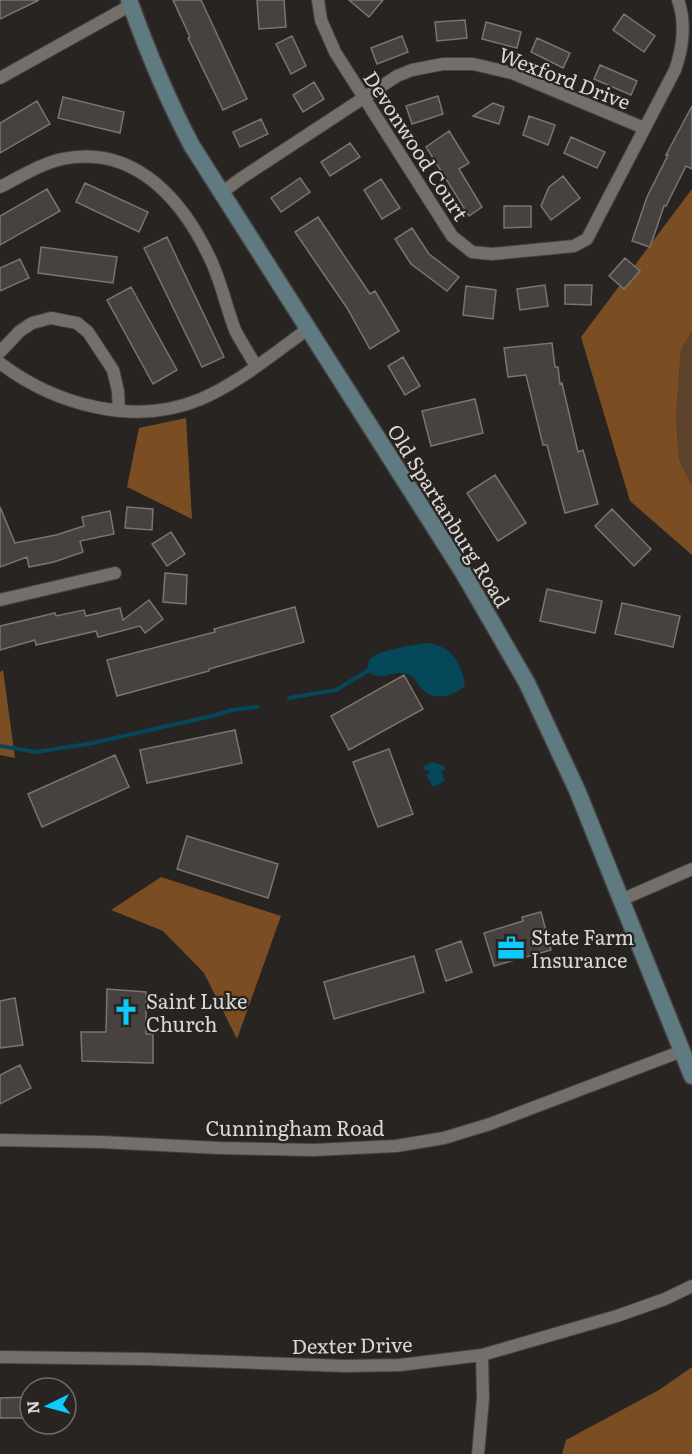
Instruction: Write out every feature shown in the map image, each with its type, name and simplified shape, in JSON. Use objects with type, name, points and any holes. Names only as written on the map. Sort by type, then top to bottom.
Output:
[{"type":"main road","name":"Old Spartanburg Road","points":[[130,2],[149,55],[171,106],[192,146],[457,564],[518,667],[577,790],[692,1076]]},
{"type":"street","name":"Devonwood Court","points":[[318,0],[326,35],[452,236],[465,248],[484,254],[574,246],[584,242],[592,231],[675,70],[679,58],[682,31],[678,0]]},
{"type":"street","points":[[0,78],[130,2]]},
{"type":"street","name":"Wexford Drive","points":[[221,193],[397,76],[412,70],[443,64],[473,64],[512,73],[644,128]]},
{"type":"street","points":[[0,187],[42,165],[73,158],[103,158],[126,164],[143,173],[175,202],[195,230],[213,265],[236,332],[256,366]]},
{"type":"street","points":[[0,352],[32,322],[51,318],[77,323],[88,332],[113,370],[118,391],[119,411]]},
{"type":"street","points":[[0,363],[45,391],[86,405],[119,411],[152,411],[185,405],[218,391],[308,329]]},
{"type":"street","points":[[0,600],[115,573]]},
{"type":"street","points":[[621,900],[692,869]]},
{"type":"street","name":"Cunningham Road","points":[[0,1140],[314,1150],[396,1146],[444,1138],[490,1125],[682,1051]]},
{"type":"street","name":"Dexter Drive","points":[[0,1357],[125,1358],[346,1366],[400,1365],[482,1355],[617,1316],[665,1299],[692,1286]]},
{"type":"street","points":[[478,1454],[483,1399],[482,1355]]},
{"type":"shaded area","points":[[692,189],[692,331],[681,350],[676,417],[679,459],[692,486],[692,555],[630,501],[581,337]]},
{"type":"shaded area","points":[[692,331],[692,486],[679,459],[676,417],[681,350]]},
{"type":"shaded area","points":[[186,418],[192,519],[127,487],[139,428]]},
{"type":"shaded area","points":[[3,670],[15,758],[0,755],[0,672]]},
{"type":"shaded area","points":[[161,877],[281,916],[237,1039],[204,973],[163,931],[111,910]]},
{"type":"shaded area","points":[[692,1367],[692,1454],[562,1454],[566,1440],[659,1390]]},
{"type":"water","points":[[427,643],[435,644],[448,651],[454,656],[461,669],[465,685],[451,695],[439,697],[428,694],[413,677],[407,674],[377,676],[367,670],[369,660],[379,653]]},
{"type":"water","points":[[432,762],[445,766],[441,772],[445,781],[433,787],[426,775],[431,772],[423,769]]},
{"type":"building","points":[[0,0],[39,0],[0,19]]},
{"type":"building","points":[[173,0],[201,0],[247,99],[223,110],[188,38],[190,37]]},
{"type":"building","points":[[257,0],[284,0],[286,27],[259,29]]},
{"type":"building","points":[[349,0],[383,0],[369,17]]},
{"type":"building","points":[[624,14],[655,36],[644,52],[613,30]]},
{"type":"building","points":[[465,20],[467,38],[437,41],[435,22]]},
{"type":"building","points":[[486,22],[521,32],[517,48],[482,39]]},
{"type":"building","points":[[292,36],[306,66],[291,74],[276,44]]},
{"type":"building","points":[[402,36],[408,52],[377,64],[371,48]]},
{"type":"building","points":[[537,38],[570,53],[563,68],[531,52]]},
{"type":"building","points":[[600,65],[637,81],[631,95],[594,79]]},
{"type":"building","points":[[314,82],[324,99],[303,112],[293,95]]},
{"type":"building","points":[[438,96],[443,114],[412,124],[406,106]]},
{"type":"building","points":[[63,97],[124,112],[120,133],[58,118]]},
{"type":"building","points":[[37,101],[50,124],[0,153],[0,123]]},
{"type":"building","points":[[493,103],[504,107],[499,124],[473,116]]},
{"type":"building","points":[[692,106],[692,169],[686,166],[664,206],[650,247],[632,241],[647,197]]},
{"type":"building","points":[[529,116],[555,125],[548,145],[523,135]]},
{"type":"building","points":[[261,119],[268,134],[240,147],[233,132]]},
{"type":"building","points":[[449,131],[469,163],[459,169],[482,207],[469,216],[426,147]]},
{"type":"building","points":[[571,137],[605,152],[597,168],[564,153]]},
{"type":"building","points":[[350,143],[360,157],[330,176],[321,162]]},
{"type":"building","points":[[563,176],[580,198],[551,220],[541,206],[549,187]]},
{"type":"building","points":[[300,178],[310,192],[281,212],[271,198]]},
{"type":"building","points":[[381,179],[400,208],[382,219],[364,190]]},
{"type":"building","points":[[85,183],[148,212],[139,232],[76,202]]},
{"type":"building","points":[[47,189],[60,211],[0,245],[0,216]]},
{"type":"building","points":[[504,206],[531,206],[531,227],[504,228]]},
{"type":"building","points":[[318,217],[370,294],[375,291],[399,331],[370,349],[347,308],[295,232]]},
{"type":"building","points":[[412,228],[429,254],[459,277],[447,291],[411,264],[395,239]]},
{"type":"building","points":[[167,237],[224,357],[202,367],[144,248]]},
{"type":"building","points":[[41,247],[117,257],[113,283],[38,273]]},
{"type":"building","points":[[625,258],[640,271],[624,289],[609,276]]},
{"type":"building","points":[[20,259],[29,278],[0,291],[0,268]]},
{"type":"building","points":[[545,285],[548,306],[520,310],[517,289]]},
{"type":"building","points":[[565,285],[592,285],[591,305],[565,304]]},
{"type":"building","points":[[466,286],[496,290],[493,319],[463,315]]},
{"type":"building","points":[[131,287],[177,370],[153,384],[107,300]]},
{"type":"building","points":[[552,343],[555,367],[558,367],[560,384],[562,383],[578,452],[583,450],[598,504],[565,513],[547,445],[543,445],[526,375],[508,377],[504,348]]},
{"type":"building","points":[[403,357],[420,386],[405,395],[388,366]]},
{"type":"building","points":[[475,399],[483,433],[431,446],[422,411]]},
{"type":"building","points":[[495,475],[526,523],[498,541],[467,493]]},
{"type":"building","points":[[0,507],[15,543],[56,535],[84,526],[82,517],[110,511],[114,534],[80,541],[83,552],[54,562],[29,567],[27,557],[0,567]]},
{"type":"building","points":[[127,507],[153,509],[152,530],[125,528]]},
{"type":"building","points":[[612,509],[651,549],[634,566],[595,526]]},
{"type":"building","points":[[171,532],[185,554],[167,566],[152,544]]},
{"type":"building","points":[[165,573],[187,575],[186,604],[163,602]]},
{"type":"building","points":[[547,589],[602,601],[595,633],[540,621]]},
{"type":"building","points":[[149,600],[163,619],[145,633],[140,626],[98,637],[96,631],[36,645],[35,640],[0,650],[0,626],[55,613],[56,616],[84,610],[86,616],[120,608],[123,620]]},
{"type":"building","points":[[622,603],[680,616],[673,647],[615,634]]},
{"type":"building","points":[[295,607],[304,642],[117,696],[107,660],[215,632],[214,629]]},
{"type":"building","points":[[404,675],[423,709],[349,750],[331,716]]},
{"type":"building","points":[[235,730],[242,763],[147,783],[140,750]]},
{"type":"building","points":[[389,749],[413,814],[378,827],[353,762]]},
{"type":"building","points":[[115,755],[129,787],[42,827],[28,794]]},
{"type":"building","points":[[187,836],[278,864],[268,898],[177,869]]},
{"type":"building","points":[[541,912],[551,950],[494,966],[484,933],[523,921],[522,917]]},
{"type":"building","points":[[461,941],[472,972],[446,981],[436,950]]},
{"type":"building","points":[[414,956],[424,992],[334,1019],[324,982]]},
{"type":"building","name":"Saint Luke Church","points":[[107,989],[146,992],[146,1034],[153,1034],[153,1063],[82,1061],[81,1032],[106,1032]]},
{"type":"building","points":[[15,998],[23,1045],[0,1048],[0,1001]]},
{"type":"building","points":[[20,1065],[31,1088],[0,1104],[0,1075]]},
{"type":"building","points":[[18,1397],[18,1418],[0,1418],[0,1398]]},
{"type":"waterway","points":[[289,698],[336,690],[371,669]]},
{"type":"waterway","points":[[0,746],[36,752],[93,743],[232,710],[257,707]]},
{"type":"place","name":"State Farm Insurance","points":[[511,948]]},
{"type":"place","name":"Saint Luke Church","points":[[126,1012]]}]
